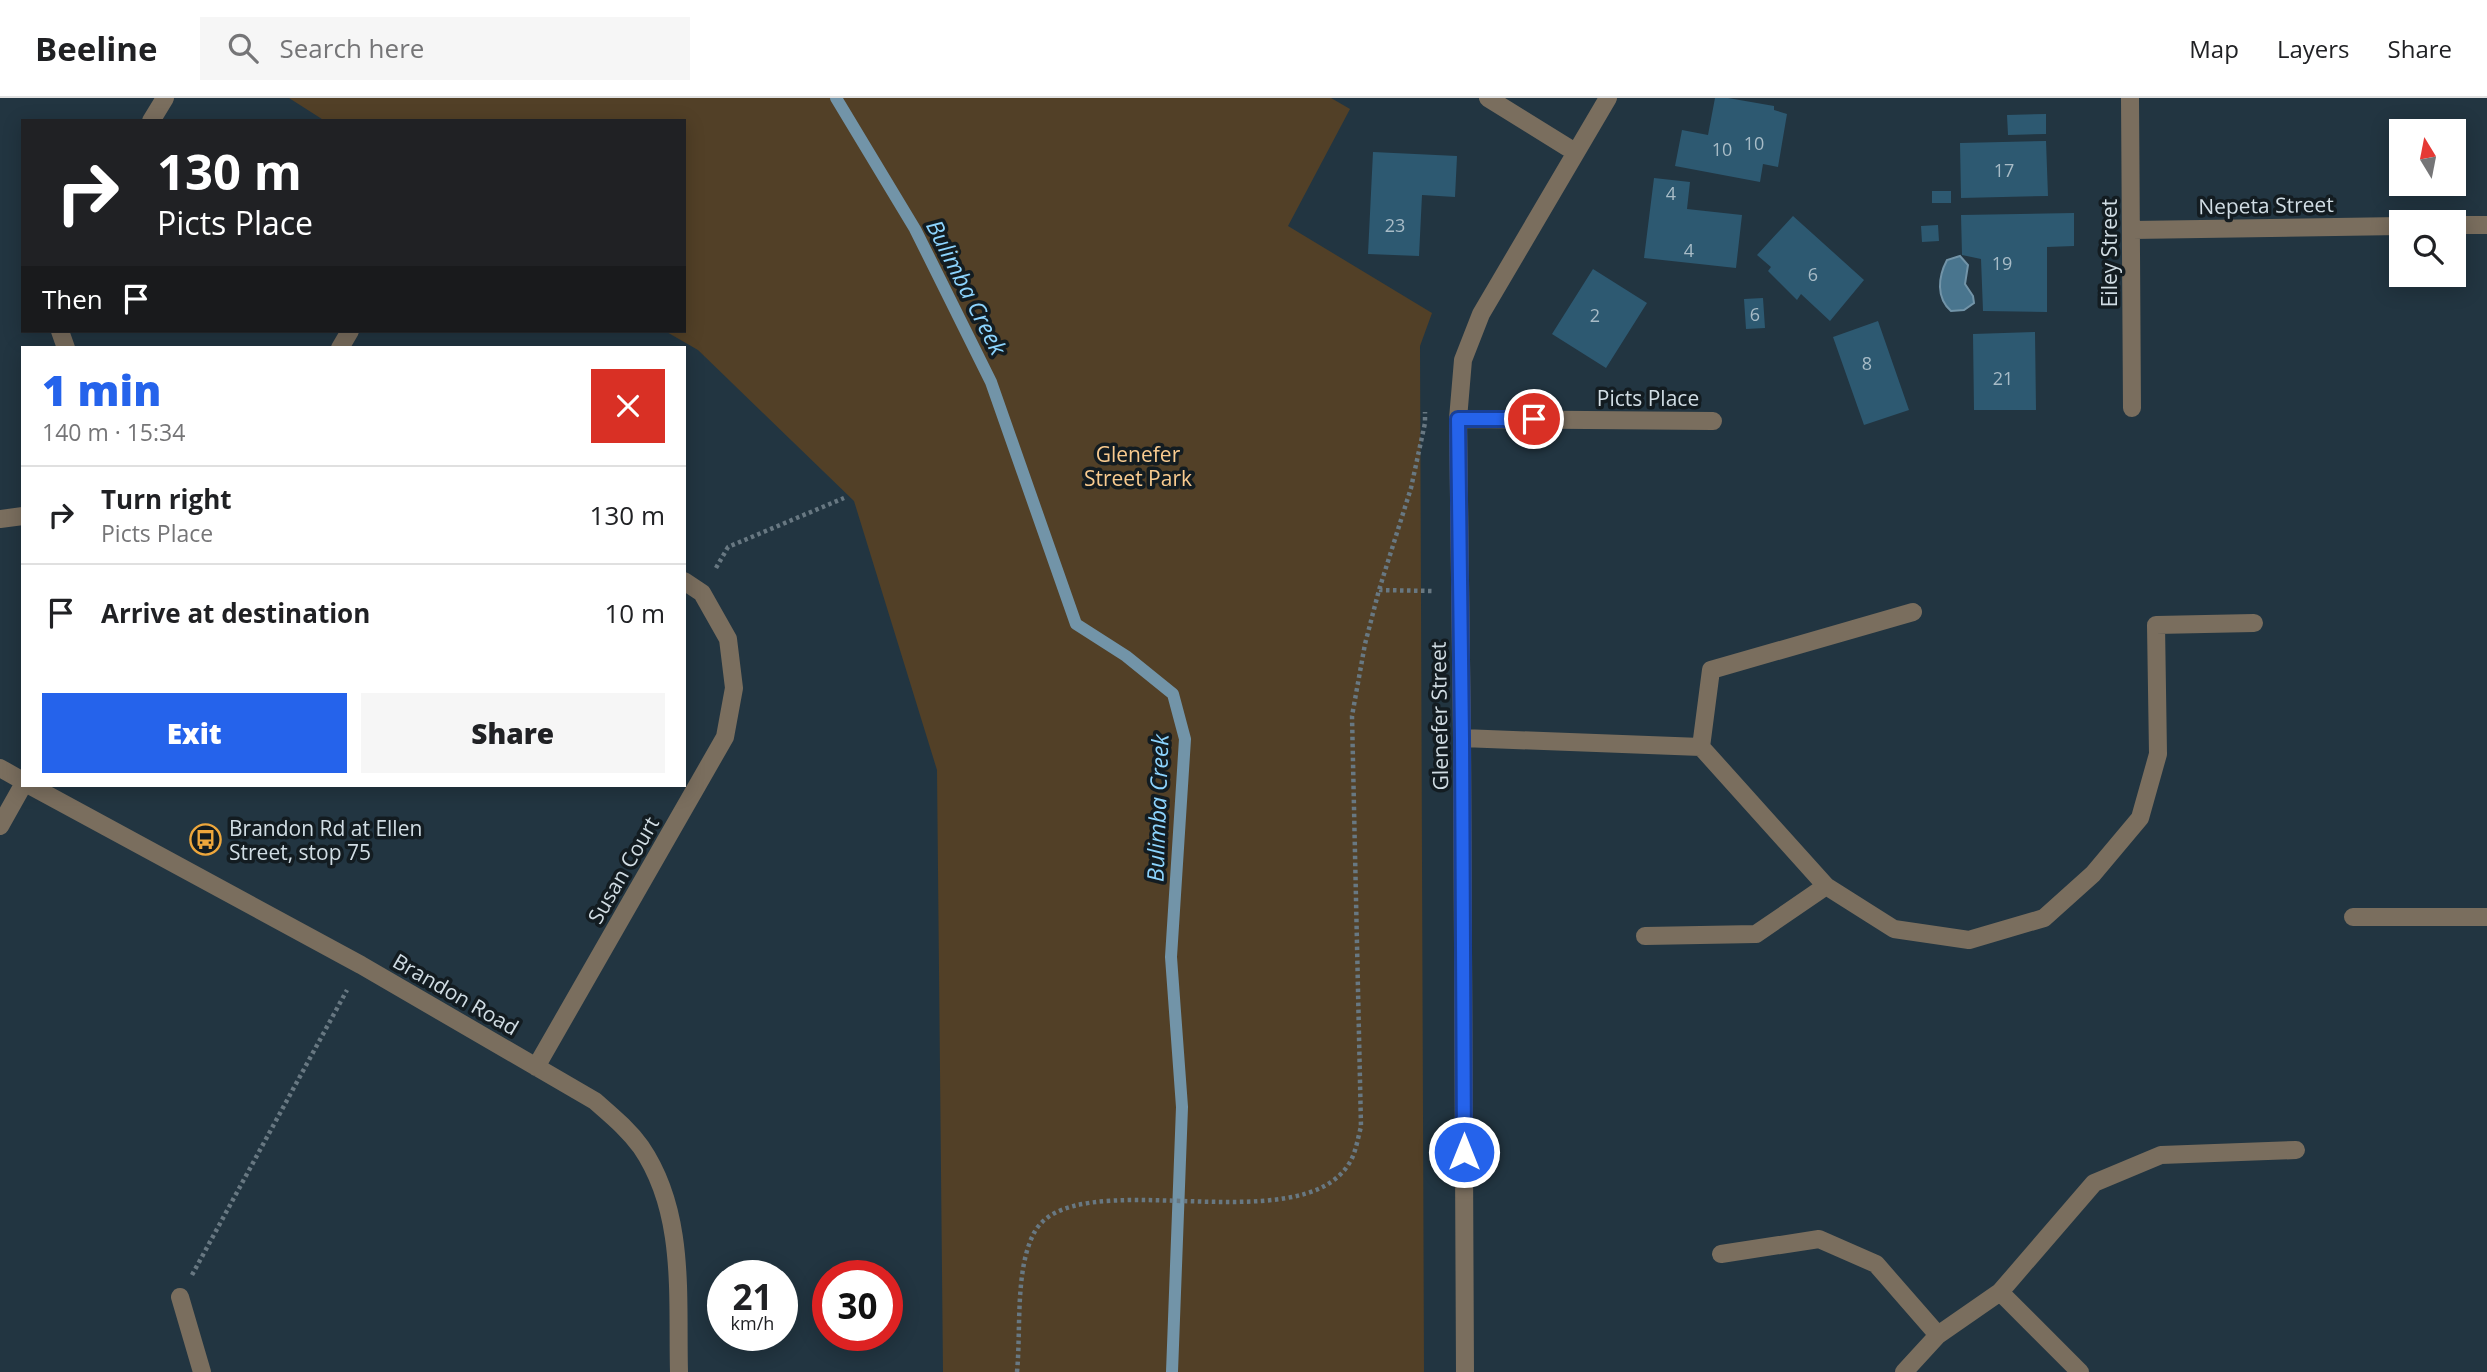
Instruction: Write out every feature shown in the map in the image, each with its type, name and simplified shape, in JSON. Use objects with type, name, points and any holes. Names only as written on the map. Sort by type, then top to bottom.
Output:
[{"type":"street","points":[[152,119],[165,98]]},
{"type":"street","points":[[1488,98],[1575,152]]},
{"type":"street","name":"Glenefer Street","points":[[1465,1372],[1458,419],[1463,360],[1480,313],[1608,98]]},
{"type":"street","name":"Eiley Street","points":[[2130,98],[2132,408]]},
{"type":"street","points":[[2466,225],[2487,225]]},
{"type":"street","name":"Nepeta Street","points":[[2132,230],[2389,226]]},
{"type":"street","name":"Picts Place","points":[[1458,419],[1713,421]]},
{"type":"street","points":[[0,519],[21,516]]},
{"type":"street","name":"Susan Court","points":[[536,1067],[726,737],[734,688],[728,639],[702,593],[686,582]]},
{"type":"street","points":[[1701,747],[1711,670],[1913,612]]},
{"type":"street","points":[[1462,738],[1701,747],[1826,886],[1894,929],[1969,940],[2044,918],[2093,874],[2140,818],[2158,754],[2157,625],[2255,623]]},
{"type":"street","points":[[0,768],[21,782]]},
{"type":"street","points":[[0,826],[21,787]]},
{"type":"street","name":"Brandon Road","points":[[33,787],[361,965],[595,1101],[621,1124],[645,1155],[664,1192],[676,1244],[679,1372]]},
{"type":"street","points":[[1646,936],[1756,934],[1826,886]]},
{"type":"street","points":[[2353,917],[2487,917]]},
{"type":"street","points":[[1904,1372],[1938,1335],[2000,1292],[2094,1183],[2161,1155],[2296,1150]]},
{"type":"street","points":[[1721,1254],[1819,1240],[1876,1264],[1938,1335]]},
{"type":"street","points":[[2000,1292],[2080,1372]]},
{"type":"street","points":[[180,1297],[201,1372]]},
{"type":"path","points":[[1017,1372],[1024,1260],[1034,1232],[1052,1213],[1080,1204],[1160,1200],[1286,1200],[1313,1194],[1334,1180],[1351,1162],[1361,1126],[1352,716],[1365,644],[1411,488],[1425,412]]},
{"type":"path","points":[[702,593],[728,547],[844,498]]},
{"type":"path","points":[[180,1297],[361,965]]},
{"type":"green space","name":"Glenefer Street Park","points":[[289,98],[1331,98],[1350,109],[1288,226],[1432,313],[1420,346],[1424,1372],[943,1372],[937,770],[854,501],[698,350],[668,333],[686,333],[686,119],[322,119]]},
{"type":"water","points":[[1960,256],[1968,265],[1965,284],[1974,303],[1964,310],[1951,311],[1943,300],[1940,280],[1947,260]]},
{"type":"building","points":[[1715,98],[1774,106],[1774,110],[1787,114],[1778,167],[1763,164],[1760,182],[1675,166],[1682,130],[1708,135]]},
{"type":"building","points":[[2046,114],[2046,134],[2008,135],[2007,115]]},
{"type":"building","points":[[2046,141],[2048,196],[1961,198],[1960,143]]},
{"type":"building","points":[[1373,152],[1457,156],[1455,197],[1422,195],[1419,256],[1368,254]]},
{"type":"building","points":[[1654,178],[1690,182],[1687,209],[1742,215],[1736,268],[1644,258]]},
{"type":"building","points":[[1932,191],[1951,191],[1951,203],[1932,203]]},
{"type":"building","points":[[2074,213],[2074,246],[2047,247],[2047,312],[1983,311],[1981,259],[1962,255],[1961,215]]},
{"type":"building","points":[[1793,216],[1864,280],[1830,321],[1801,294],[1797,300],[1768,271],[1771,267],[1757,255]]},
{"type":"building","points":[[1938,225],[1939,241],[1922,242],[1921,226]]},
{"type":"building","points":[[1593,269],[1647,303],[1606,368],[1552,334]]},
{"type":"building","points":[[1763,298],[1765,328],[1746,329],[1744,299]]},
{"type":"building","points":[[1878,321],[1909,410],[1864,425],[1833,337]]},
{"type":"building","points":[[2035,332],[2036,410],[1974,410],[1973,334]]},
{"type":"waterway","name":"Bulimba Creek","points":[[836,98],[915,229],[991,382],[1076,624],[1126,656],[1173,694],[1185,739],[1171,957],[1182,1107],[1172,1372]]},
{"type":"place","name":"Brandon Rd at Ellen Street, stop 75","points":[[206,840]]},
{"type":"route","points":[[1464,1152],[1458,419],[1534,419]]}]
